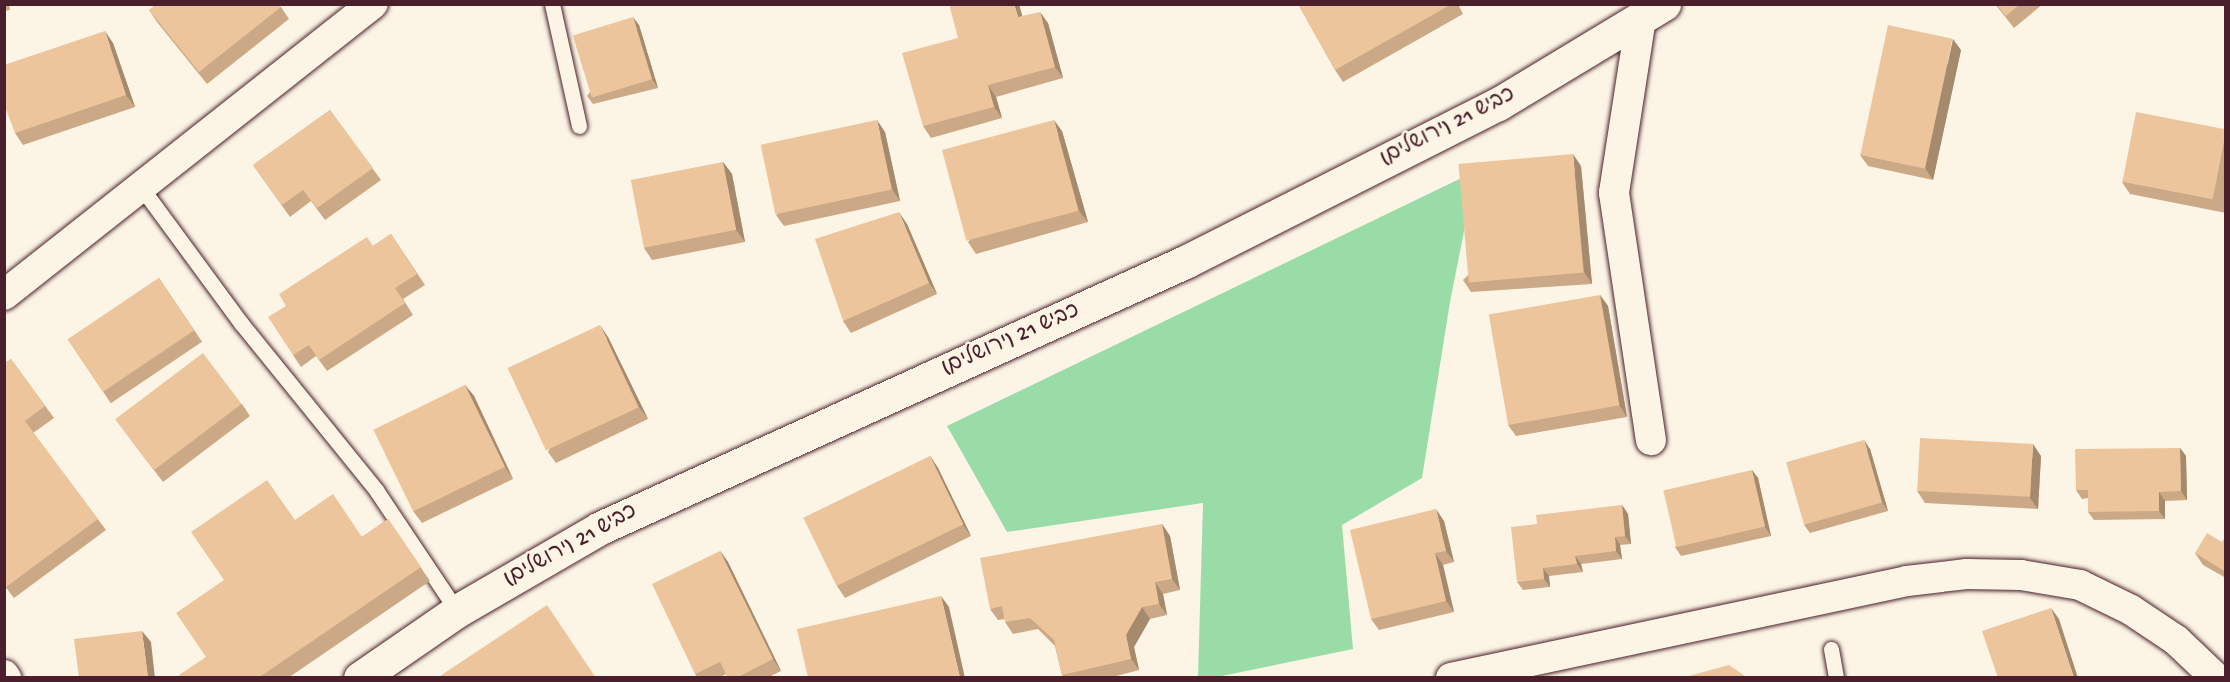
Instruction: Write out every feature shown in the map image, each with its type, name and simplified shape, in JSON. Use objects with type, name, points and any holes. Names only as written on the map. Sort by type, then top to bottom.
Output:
[{"type":"main road","name":"כביש 21 (ירושלים)","points":[[360,678],[458,611],[600,528],[697,481],[1185,262],[1498,104],[1653,11]]},
{"type":"street","points":[[4,295],[373,4]]},
{"type":"street","points":[[1651,440],[1614,193],[1653,11]]},
{"type":"street","points":[[1451,678],[1907,581],[1966,574],[2021,575],[2080,585],[2140,616],[2176,640],[2216,678]]},
{"type":"lane","points":[[552,4],[579,126]]},
{"type":"lane","points":[[141,187],[241,323],[376,490],[458,611]]},
{"type":"lane","points":[[1831,649],[1836,678]]},
{"type":"green space","points":[[1476,171],[1450,302],[1422,478],[1342,525],[1353,649],[1217,677],[1198,677],[1203,503],[1007,532],[947,426]]},
{"type":"building","points":[[156,4],[278,4],[281,7],[199,72],[149,10]]},
{"type":"building","points":[[949,4],[1014,4],[1018,17],[1040,12],[1055,67],[988,85],[994,107],[923,126],[902,53],[958,38]]},
{"type":"building","points":[[1298,4],[1452,4],[1335,70]]},
{"type":"building","points":[[1996,4],[2020,4],[2006,16]]},
{"type":"building","points":[[633,17],[652,79],[592,98],[573,35]]},
{"type":"building","points":[[1888,25],[1953,39],[1925,169],[1860,155]]},
{"type":"building","points":[[105,31],[126,95],[15,133],[4,104],[4,65]]},
{"type":"building","points":[[330,110],[373,168],[317,208],[303,190],[282,205],[253,165]]},
{"type":"building","points":[[2136,112],[2226,129],[2213,199],[2122,182]]},
{"type":"building","points":[[877,120],[892,189],[775,214],[761,145]]},
{"type":"building","points":[[1054,120],[1078,211],[966,241],[942,150]]},
{"type":"building","points":[[1573,154],[1583,273],[1469,283],[1458,164]]},
{"type":"building","points":[[723,162],[736,230],[644,248],[631,180]]},
{"type":"building","points":[[899,212],[929,283],[843,321],[815,239]]},
{"type":"building","points":[[391,234],[417,274],[395,288],[405,303],[319,360],[309,345],[293,355],[268,317],[286,306],[279,294],[367,237],[373,246]]},
{"type":"building","points":[[159,278],[194,330],[103,392],[68,340]]},
{"type":"building","points":[[1600,295],[1619,405],[1508,425],[1489,315]]},
{"type":"building","points":[[600,325],[638,407],[546,451],[508,368]]},
{"type":"building","points":[[203,353],[242,404],[154,470],[115,419]]},
{"type":"building","points":[[11,359],[45,406],[25,421],[98,519],[6,587],[4,585],[4,363]]},
{"type":"building","points":[[465,385],[505,467],[413,512],[373,430]]},
{"type":"building","points":[[1920,438],[2033,444],[2030,497],[1917,491]]},
{"type":"building","points":[[1864,440],[1882,502],[1804,525],[1786,462]]},
{"type":"building","points":[[2180,448],[2181,491],[2159,492],[2159,511],[2088,512],[2088,490],[2076,490],[2075,449]]},
{"type":"building","points":[[930,456],[963,524],[837,586],[803,518]]},
{"type":"building","points":[[1752,470],[1765,527],[1676,547],[1663,490]]},
{"type":"building","points":[[267,480],[295,520],[333,494],[362,537],[388,519],[421,567],[258,678],[181,678],[179,675],[206,657],[176,613],[224,580],[191,532]]},
{"type":"building","points":[[1622,505],[1625,536],[1615,537],[1616,551],[1575,556],[1577,564],[1543,568],[1544,579],[1517,582],[1511,527],[1537,524],[1536,515]]},
{"type":"building","points":[[1436,509],[1446,551],[1435,553],[1446,601],[1371,619],[1350,530]]},
{"type":"building","points":[[1162,524],[1172,579],[1155,582],[1159,604],[1142,607],[1126,635],[1131,659],[1062,675],[1054,640],[1030,618],[1005,622],[1002,606],[990,609],[980,558]]},
{"type":"building","points":[[2207,533],[2222,542],[2226,537],[2226,572],[2195,553]]},
{"type":"building","points":[[720,551],[773,659],[736,678],[728,678],[720,662],[695,674],[652,584]]},
{"type":"building","points":[[941,596],[960,678],[808,678],[797,629]]},
{"type":"building","points":[[547,605],[596,678],[437,678]]},
{"type":"building","points":[[2051,608],[2074,678],[1998,678],[1982,631]]},
{"type":"building","points":[[142,631],[148,678],[79,678],[74,639]]},
{"type":"building","points":[[1729,665],[1748,678],[1685,677]]}]
